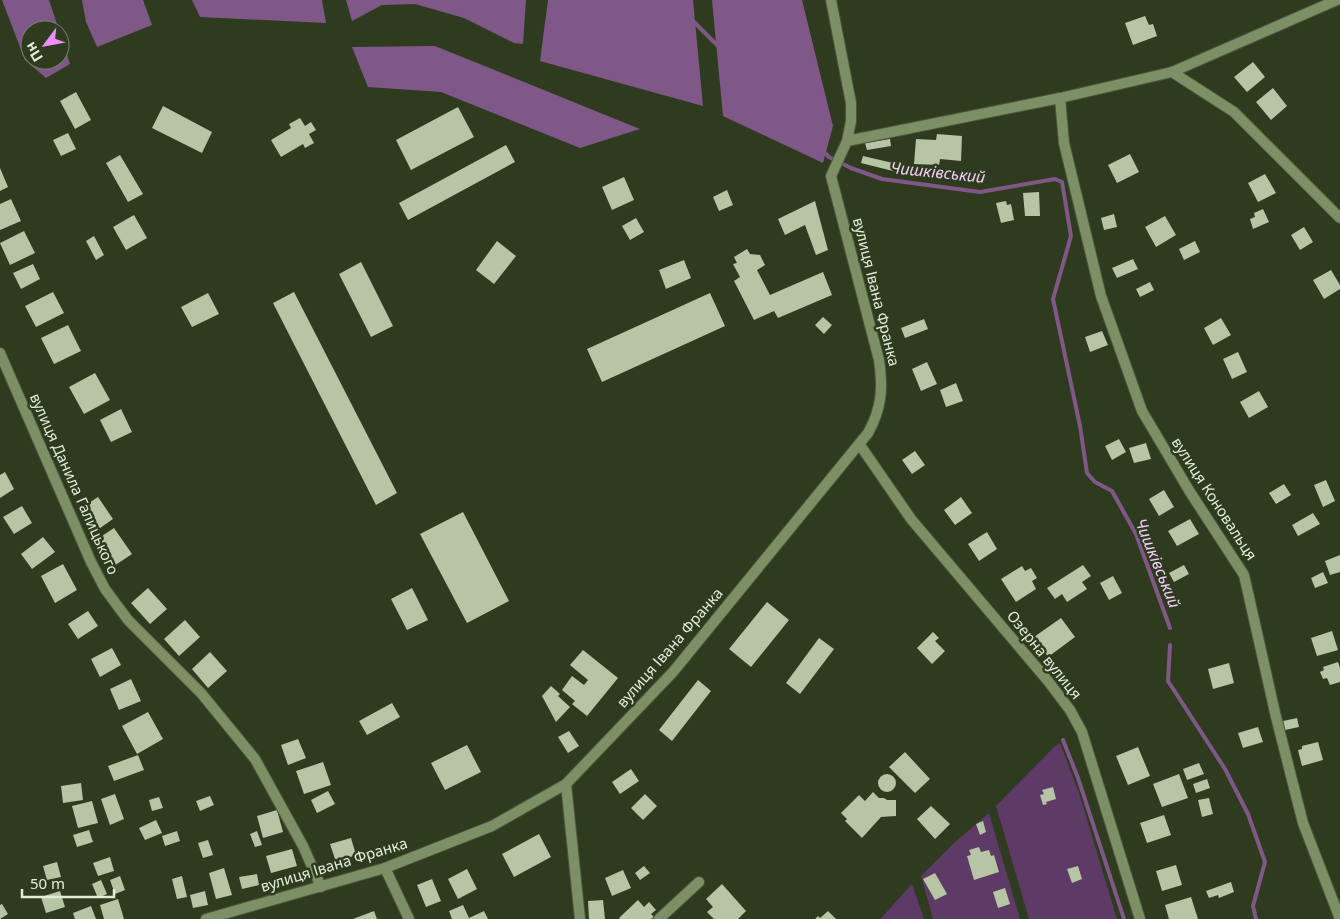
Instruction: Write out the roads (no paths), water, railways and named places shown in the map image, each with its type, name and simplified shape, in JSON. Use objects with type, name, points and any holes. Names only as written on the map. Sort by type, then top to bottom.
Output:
[{"type":"street","points":[[831,0],[851,103],[851,121],[845,145],[1172,72],[1337,0]]},
{"type":"street","points":[[1172,72],[1234,112],[1340,218]]},
{"type":"street","name":"вулиця Коновальця","points":[[1060,98],[1064,143],[1101,296],[1142,411],[1190,492],[1244,575],[1276,717],[1303,823],[1340,919]]},
{"type":"street","name":"вулиця Івана Франка","points":[[206,919],[385,868],[492,826],[566,784],[673,672],[860,445],[878,413],[882,387],[879,360],[833,172],[845,145]]},
{"type":"street","name":"вулиця Данила Галицького","points":[[0,353],[91,562],[106,589],[128,620],[201,693],[255,759],[304,846],[321,886]]},
{"type":"street","name":"Озерна вулиця","points":[[860,445],[911,519],[1048,681],[1070,710],[1082,732],[1140,919]]},
{"type":"street","points":[[566,784],[580,919]]},
{"type":"street","points":[[385,868],[409,919]]},
{"type":"street","points":[[659,919],[699,882]]},
{"type":"waterway","name":"Чишківський","points":[[692,20],[719,47]]},
{"type":"waterway","name":"Чишківський","points":[[823,151],[829,157],[851,168],[882,179],[980,192],[1055,179],[1062,182],[1071,236],[1053,299],[1080,426],[1087,473],[1095,482],[1112,491],[1136,534],[1170,628]]},
{"type":"waterway","name":"Чишківський","points":[[1170,645],[1168,681],[1225,769],[1248,814],[1265,862],[1253,906],[1256,919]]},
{"type":"waterway","points":[[1063,740],[1078,778],[1124,919]]}]
